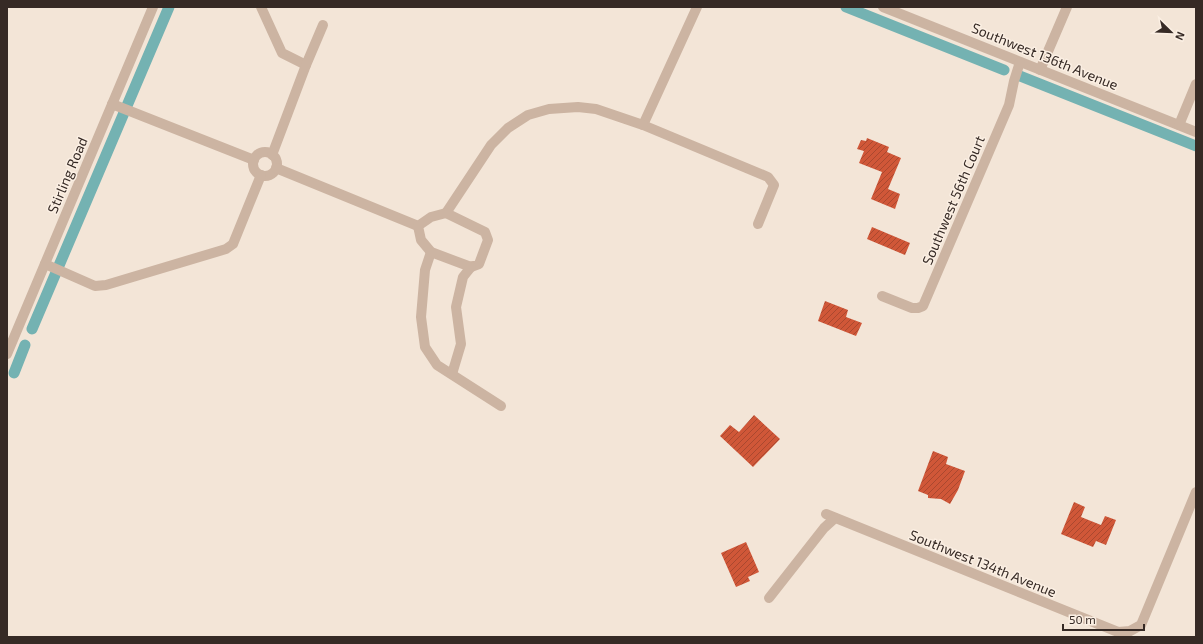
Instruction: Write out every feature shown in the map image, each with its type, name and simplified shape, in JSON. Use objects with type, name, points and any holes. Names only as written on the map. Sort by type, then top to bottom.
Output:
[{"type":"street","name":"Stirling Road","points":[[7,354],[153,7]]},
{"type":"street","points":[[261,7],[282,53],[306,65]]},
{"type":"street","points":[[643,125],[697,7]]},
{"type":"street","points":[[1040,70],[1067,7]]},
{"type":"street","name":"Southwest 136th Avenue","points":[[888,8],[1196,132]]},
{"type":"street","points":[[272,155],[306,65],[323,25]]},
{"type":"street","name":"Southwest 56th Court","points":[[882,296],[912,308],[923,306],[1009,105],[1020,62]]},
{"type":"street","points":[[1179,125],[1196,84]]},
{"type":"street","points":[[112,104],[254,160]]},
{"type":"street","points":[[446,213],[492,145],[508,128],[528,115],[549,109],[578,107],[596,109],[643,125],[768,177],[774,185],[758,224]]},
{"type":"street","points":[[264,152],[272,155],[276,161],[276,168],[274,172],[268,176],[260,176],[254,170],[254,160],[257,156],[264,152]]},
{"type":"street","points":[[276,168],[418,226]]},
{"type":"street","points":[[45,264],[96,286],[106,285],[226,249],[233,244],[260,176]]},
{"type":"street","points":[[418,226],[431,217],[446,213],[485,232],[488,240],[479,264],[471,267],[463,277],[456,307],[461,344],[452,374]]},
{"type":"street","points":[[418,226],[421,240],[431,252],[471,267]]},
{"type":"street","points":[[431,252],[424,270],[421,317],[425,347],[436,365],[501,406]]},
{"type":"street","points":[[1125,633],[1141,625],[1196,492]]},
{"type":"street","name":"Southwest 134th Avenue","points":[[769,598],[824,528],[830,516],[1118,632],[1125,633]]},
{"type":"building","points":[[867,138],[889,147],[887,152],[901,158],[888,189],[900,194],[895,209],[871,199],[882,172],[859,163],[864,151],[857,149],[861,140],[866,141]]},
{"type":"building","points":[[872,227],[910,243],[905,255],[867,239]]},
{"type":"building","points":[[825,301],[848,310],[846,317],[862,323],[856,336],[818,321]]},
{"type":"building","points":[[754,415],[780,439],[753,467],[720,436],[730,425],[739,432]]},
{"type":"building","points":[[933,451],[948,457],[946,464],[965,471],[958,490],[950,504],[941,499],[928,498],[928,495],[918,491]]},
{"type":"building","points":[[1074,502],[1085,507],[1081,517],[1101,525],[1105,516],[1116,520],[1106,545],[1096,541],[1093,547],[1061,534]]},
{"type":"building","points":[[746,542],[759,572],[748,577],[750,581],[736,587],[721,553]]},
{"type":"waterway","points":[[32,329],[169,7]]},
{"type":"waterway","points":[[846,7],[1004,70]]},
{"type":"waterway","points":[[1020,76],[1196,146]]},
{"type":"waterway","points":[[14,373],[25,345]]}]
